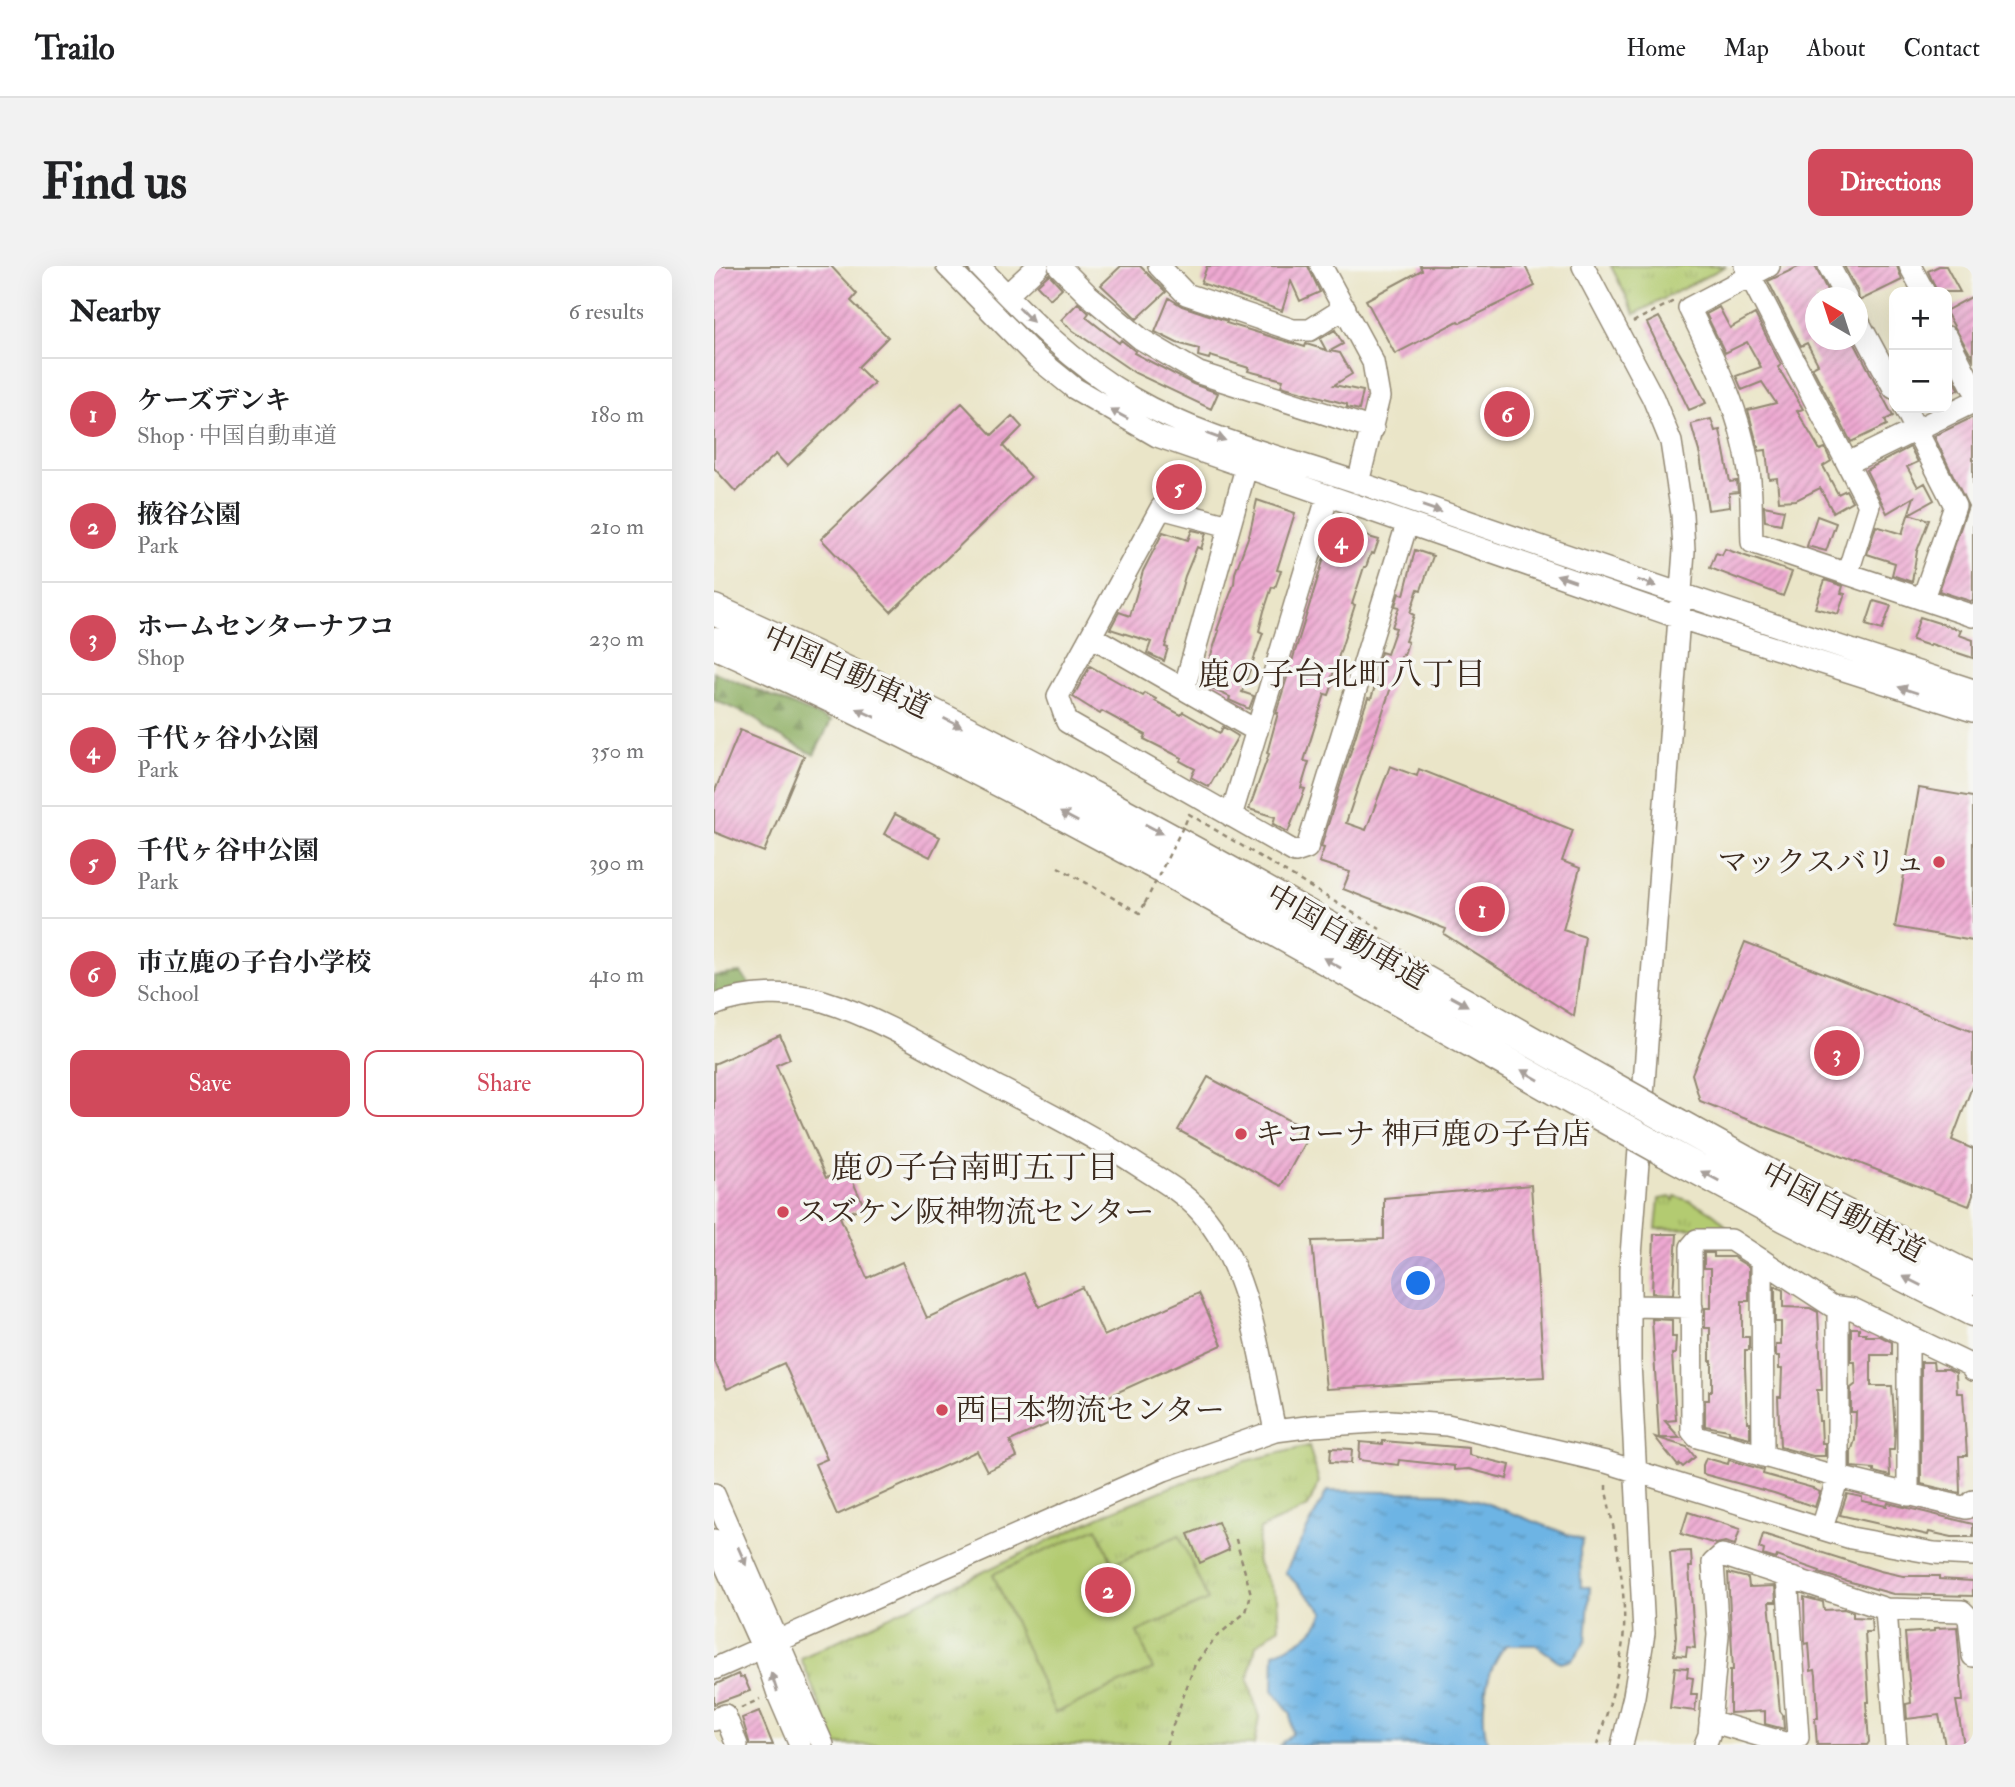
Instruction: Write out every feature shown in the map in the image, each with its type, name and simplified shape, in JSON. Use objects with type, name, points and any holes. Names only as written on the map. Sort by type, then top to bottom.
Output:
[{"type":"highway","name":"中国自動車道","points":[[714,610],[832,663],[1095,797],[1239,875],[1799,1191],[1973,1279]]},
{"type":"highway","name":"中国自動車道","points":[[714,643],[928,743],[1079,822],[1666,1152],[1786,1217],[1973,1311]]},
{"type":"street","points":[[947,266],[1037,358],[1074,388],[1157,436],[1677,617],[1973,711]]},
{"type":"street","points":[[979,266],[1065,351],[1132,398],[1189,427],[1358,482],[1679,594],[1973,690]]},
{"type":"street","points":[[1007,295],[1038,266]]},
{"type":"street","points":[[1059,266],[1087,294],[1141,339],[1199,373],[1373,429]]},
{"type":"street","points":[[1159,266],[1186,294],[1293,330],[1310,331],[1345,308]]},
{"type":"street","points":[[1321,266],[1373,362],[1379,397],[1358,482]]},
{"type":"street","points":[[1583,266],[1653,398],[1671,442],[1682,514],[1684,551],[1630,1269],[1630,1362],[1644,1633],[1636,1685],[1622,1745]]},
{"type":"street","points":[[1829,266],[1840,287]]},
{"type":"street","points":[[1910,266],[1921,287]]},
{"type":"street","points":[[1848,572],[1868,505],[1755,269],[1689,308],[1731,400],[1749,471],[1752,542],[1973,616]]},
{"type":"street","points":[[1868,340],[1889,379]]},
{"type":"street","points":[[1952,347],[1973,388]]},
{"type":"street","points":[[1847,463],[1973,402]]},
{"type":"street","points":[[1908,413],[1955,506],[1923,598]]},
{"type":"street","points":[[1184,689],[1246,468]]},
{"type":"street","points":[[1231,816],[1328,495]]},
{"type":"street","points":[[1229,526],[1161,508],[1058,696],[1067,722],[1295,852],[1307,848],[1407,524]]},
{"type":"street","points":[[1091,636],[1257,731]]},
{"type":"street","points":[[714,1005],[730,999],[791,995],[822,1001],[893,1028],[1105,1144],[1177,1190],[1202,1213],[1227,1250],[1247,1303],[1275,1431]]},
{"type":"street","points":[[1973,1370],[1970,1365],[1853,1309],[1832,1306],[1731,1240],[1697,1240],[1691,1247],[1692,1431],[1696,1437],[1908,1495],[1966,1508],[1973,1501]]},
{"type":"street","points":[[1762,1260],[1763,1456]]},
{"type":"street","points":[[1630,1306],[1692,1307]]},
{"type":"street","points":[[1822,1528],[1838,1477],[1838,1308]]},
{"type":"street","points":[[1908,1335],[1908,1495]]},
{"type":"street","points":[[714,1670],[1164,1470],[1275,1431],[1390,1421],[1447,1424],[1606,1462],[1851,1538],[1934,1553],[1973,1555]]},
{"type":"street","points":[[714,1494],[771,1646],[778,1694],[800,1745]]},
{"type":"street","points":[[714,1540],[823,1745]]},
{"type":"street","points":[[1705,1745],[1710,1721],[1718,1635],[1713,1563],[1722,1555],[1886,1609],[1962,1611],[1969,1618],[1973,1656]]},
{"type":"street","points":[[1710,1721],[1788,1744],[1798,1737],[1787,1576]]},
{"type":"street","points":[[1886,1609],[1896,1745]]},
{"type":"street","points":[[719,1717],[737,1745]]},
{"type":"path","points":[[1058,867],[1140,913],[1189,814],[1387,933]]},
{"type":"path","points":[[1597,1745],[1615,1692],[1624,1629],[1619,1566],[1606,1492],[1606,1462]]},
{"type":"path","points":[[1166,1745],[1195,1664],[1216,1637],[1246,1612],[1251,1594],[1236,1535]]},
{"type":"path","points":[[719,1717],[761,1699]]},
{"type":"green space","points":[[1611,266],[1726,266],[1635,314]]},
{"type":"green space","points":[[1175,467],[1195,475],[1183,507],[1163,500]]},
{"type":"green space","points":[[1330,522],[1361,532],[1352,558],[1321,548]]},
{"type":"green space","points":[[714,672],[831,721],[814,755],[766,729],[756,718],[714,700]]},
{"type":"green space","points":[[741,973],[753,989],[714,995],[714,976]]},
{"type":"green space","points":[[1675,1196],[1704,1208],[1718,1217],[1727,1228],[1656,1229],[1659,1199],[1670,1197],[1674,1200]]},
{"type":"green space","points":[[1309,1446],[1319,1482],[1308,1507],[1260,1529],[1256,1560],[1277,1599],[1279,1627],[1256,1645],[1248,1679],[1259,1718],[1254,1745],[836,1745],[801,1658],[1112,1511],[1246,1461]]},
{"type":"green space","points":[[1097,1528],[1113,1564],[1179,1535],[1208,1600],[1137,1632],[1153,1669],[1055,1713],[993,1574]]},
{"type":"water","points":[[1327,1491],[1445,1493],[1475,1499],[1583,1540],[1580,1549],[1581,1587],[1590,1587],[1586,1641],[1572,1660],[1561,1663],[1536,1645],[1506,1645],[1493,1667],[1485,1693],[1484,1720],[1488,1745],[1280,1745],[1292,1734],[1291,1714],[1273,1690],[1274,1653],[1310,1633],[1324,1612],[1285,1572]]},
{"type":"building","points":[[714,266],[831,266],[857,294],[851,301],[888,337],[858,367],[874,383],[787,466],[776,454],[736,492],[714,468]]},
{"type":"building","points":[[1121,266],[1140,266],[1166,292],[1137,319],[1101,285]]},
{"type":"building","points":[[1207,266],[1308,266],[1320,292],[1300,301],[1291,281],[1282,311],[1201,283]]},
{"type":"building","points":[[1420,266],[1525,266],[1535,286],[1460,323],[1458,321],[1395,354],[1366,300],[1422,270]]},
{"type":"building","points":[[1800,266],[1815,266],[1826,287],[1805,287],[1805,344],[1801,346],[1768,281]]},
{"type":"building","points":[[1844,266],[1897,266],[1902,280],[1868,297],[1868,287],[1855,287]]},
{"type":"building","points":[[1946,266],[1960,292],[1952,292],[1952,287],[1935,287],[1928,271]]},
{"type":"building","points":[[1049,274],[1062,288],[1050,299],[1037,285]]},
{"type":"building","points":[[1973,296],[1973,359],[1952,323],[1952,307]]},
{"type":"building","points":[[1169,298],[1182,306],[1227,321],[1226,323],[1305,347],[1306,344],[1326,350],[1320,339],[1335,330],[1343,344],[1330,351],[1340,353],[1352,374],[1334,385],[1363,391],[1359,410],[1347,407],[1347,404],[1281,386],[1283,380],[1248,371],[1249,368],[1210,356],[1209,359],[1198,356],[1199,349],[1177,343],[1155,332]]},
{"type":"building","points":[[1078,303],[1089,313],[1086,317],[1119,343],[1121,340],[1135,351],[1134,353],[1193,384],[1218,393],[1211,409],[1135,373],[1072,330],[1061,320]]},
{"type":"building","points":[[1719,307],[1730,328],[1755,314],[1781,365],[1778,367],[1803,409],[1797,411],[1820,450],[1825,448],[1831,461],[1823,466],[1838,494],[1846,490],[1852,501],[1833,512],[1820,488],[1796,500],[1779,501],[1777,478],[1769,479],[1766,450],[1759,451],[1748,410],[1776,403],[1762,382],[1742,390],[1736,376],[1761,367],[1747,342],[1725,353],[1706,314]]},
{"type":"building","points":[[1659,317],[1706,403],[1689,410],[1647,323]]},
{"type":"building","points":[[1811,350],[1858,350],[1889,413],[1893,416],[1885,420],[1887,425],[1851,442],[1812,367],[1818,364]]},
{"type":"building","points":[[1952,375],[1959,389],[1952,392]]},
{"type":"building","points":[[962,403],[992,435],[1012,416],[1022,427],[1003,446],[1031,477],[891,612],[821,539]]},
{"type":"building","points":[[1973,417],[1973,602],[1939,591],[1968,506],[1934,436]]},
{"type":"building","points":[[1711,419],[1715,431],[1720,430],[1730,482],[1737,481],[1738,492],[1729,493],[1730,507],[1708,510],[1700,455],[1691,424]]},
{"type":"building","points":[[1910,447],[1918,462],[1907,467],[1918,487],[1925,483],[1934,500],[1909,514],[1929,520],[1917,551],[1912,582],[1892,575],[1895,563],[1867,554],[1876,526],[1902,534],[1914,497],[1887,513],[1866,470]]},
{"type":"building","points":[[1257,500],[1295,513],[1277,570],[1281,571],[1264,611],[1259,631],[1263,633],[1242,692],[1254,696],[1249,709],[1199,683],[1234,584]]},
{"type":"building","points":[[1764,506],[1784,510],[1781,524],[1765,521]]},
{"type":"building","points":[[1817,516],[1836,523],[1826,551],[1807,546]]},
{"type":"building","points":[[1192,530],[1206,533],[1201,549],[1197,547],[1185,576],[1165,647],[1168,648],[1164,661],[1147,653],[1151,642],[1110,629],[1119,612],[1130,616],[1143,571],[1163,532],[1188,540]]},
{"type":"building","points":[[1362,535],[1379,540],[1374,554],[1371,553],[1364,567],[1352,604],[1355,605],[1332,677],[1335,678],[1329,695],[1325,694],[1304,761],[1309,762],[1301,788],[1305,789],[1288,832],[1273,824],[1275,817],[1249,809],[1269,754],[1267,753],[1276,713],[1324,558],[1333,560],[1334,556],[1354,562]]},
{"type":"building","points":[[1725,549],[1792,572],[1783,596],[1710,568],[1716,553],[1722,555]]},
{"type":"building","points":[[1415,550],[1433,556],[1410,613],[1414,615],[1405,641],[1408,642],[1346,823],[1366,830],[1390,766],[1417,776],[1419,769],[1573,830],[1562,861],[1580,868],[1563,930],[1585,937],[1574,1016],[1444,934],[1446,929],[1343,889],[1350,872],[1319,862],[1324,848],[1321,847],[1363,712],[1368,698],[1371,699],[1381,667],[1377,666],[1381,652],[1387,654],[1396,628],[1392,627],[1399,607],[1395,606],[1399,593],[1404,595]]},
{"type":"building","points":[[1825,580],[1843,586],[1841,593],[1845,594],[1838,614],[1815,608]]},
{"type":"building","points":[[1874,601],[1891,606],[1882,630],[1866,625]]},
{"type":"building","points":[[1920,617],[1961,630],[1959,635],[1973,640],[1973,658],[1912,640]]},
{"type":"building","points":[[1090,666],[1143,696],[1145,693],[1181,715],[1183,712],[1220,733],[1223,727],[1238,736],[1209,787],[1191,777],[1195,769],[1180,761],[1182,758],[1144,739],[1146,735],[1102,711],[1100,714],[1073,697]]},
{"type":"building","points":[[740,730],[804,756],[764,852],[714,832],[714,793]]},
{"type":"building","name":"マックスバリュ","points":[[1919,788],[1973,797],[1973,941],[1895,927]]},
{"type":"building","points":[[895,814],[940,837],[930,857],[884,834]]},
{"type":"building","points":[[1745,942],[1973,1032],[1973,1084],[1952,1140],[1973,1149],[1973,1195],[1969,1206],[1700,1101],[1692,1074]]},
{"type":"building","points":[[780,1035],[790,1059],[776,1065],[826,1178],[847,1169],[864,1206],[840,1217],[867,1278],[902,1262],[927,1318],[1024,1273],[1039,1307],[1082,1287],[1104,1336],[1199,1293],[1222,1345],[1010,1441],[1017,1457],[987,1471],[977,1451],[837,1515],[815,1464],[827,1459],[784,1363],[727,1389],[714,1360],[714,1064]]},
{"type":"building","name":"キコーナ 神戸鹿の子台店","points":[[1208,1077],[1301,1127],[1295,1137],[1305,1142],[1281,1186],[1178,1130]]},
{"type":"building","points":[[1531,1185],[1544,1377],[1326,1389],[1312,1241],[1384,1239],[1384,1198]]},
{"type":"building","points":[[1654,1234],[1677,1234],[1673,1294],[1652,1293]]},
{"type":"building","points":[[1704,1253],[1714,1253],[1714,1257],[1733,1257],[1749,1267],[1749,1301],[1742,1301],[1742,1337],[1749,1337],[1749,1350],[1745,1350],[1745,1366],[1750,1438],[1729,1433],[1729,1430],[1705,1426],[1705,1400],[1709,1400],[1709,1391],[1712,1391],[1712,1361],[1710,1328],[1705,1328],[1705,1308],[1711,1308],[1711,1268],[1704,1268]]},
{"type":"building","points":[[1775,1286],[1783,1290],[1783,1307],[1810,1308],[1818,1312],[1822,1390],[1817,1390],[1825,1456],[1813,1456],[1780,1447],[1778,1397],[1781,1397],[1782,1369],[1779,1369],[1776,1345],[1781,1345],[1781,1322],[1775,1322]]},
{"type":"building","points":[[1652,1319],[1672,1320],[1672,1337],[1676,1337],[1675,1354],[1672,1354],[1676,1420],[1665,1421],[1680,1438],[1659,1438]]},
{"type":"building","points":[[1851,1328],[1859,1328],[1859,1333],[1866,1333],[1866,1336],[1880,1336],[1892,1342],[1892,1355],[1871,1355],[1871,1386],[1892,1386],[1895,1430],[1894,1450],[1889,1450],[1890,1476],[1874,1472],[1874,1469],[1851,1467],[1856,1412],[1851,1412],[1851,1388],[1856,1384],[1855,1362],[1851,1362]]},
{"type":"building","points":[[1921,1362],[1933,1362],[1934,1369],[1948,1369],[1956,1373],[1957,1393],[1963,1393],[1967,1456],[1959,1456],[1960,1493],[1921,1484]]},
{"type":"building","points":[[1655,1437],[1687,1447],[1695,1457],[1683,1467],[1680,1464],[1678,1466]]},
{"type":"building","points":[[1383,1441],[1469,1448],[1469,1455],[1510,1465],[1507,1479],[1469,1469],[1454,1470],[1454,1466],[1399,1460],[1398,1465],[1359,1460],[1360,1442],[1383,1444]]},
{"type":"building","points":[[1331,1448],[1352,1449],[1351,1463],[1330,1462]]},
{"type":"building","points":[[1706,1458],[1728,1464],[1729,1460],[1764,1470],[1763,1474],[1813,1488],[1820,1492],[1815,1507],[1703,1474]]},
{"type":"building","points":[[1847,1494],[1862,1497],[1862,1501],[1887,1506],[1888,1503],[1973,1524],[1973,1537],[1952,1537],[1929,1532],[1928,1535],[1840,1515]]},
{"type":"building","points":[[1688,1512],[1740,1529],[1735,1545],[1725,1542],[1716,1544],[1681,1534]]},
{"type":"building","points":[[1218,1522],[1229,1550],[1200,1563],[1188,1534]]},
{"type":"building","points":[[1763,1534],[1880,1571],[1903,1576],[1939,1576],[1939,1579],[1973,1581],[1973,1596],[1893,1594],[1819,1573],[1820,1571],[1777,1556],[1776,1559],[1763,1555],[1764,1550],[1759,1548]]},
{"type":"building","points":[[1691,1551],[1692,1567],[1689,1567],[1695,1648],[1687,1647],[1686,1656],[1674,1655],[1676,1636],[1670,1552]]},
{"type":"building","points":[[1728,1573],[1748,1578],[1749,1587],[1775,1586],[1776,1602],[1769,1602],[1784,1729],[1765,1724],[1765,1711],[1730,1713],[1730,1670],[1733,1670]]},
{"type":"building","points":[[1804,1597],[1823,1602],[1824,1610],[1844,1609],[1853,1612],[1853,1617],[1871,1618],[1872,1632],[1865,1632],[1869,1702],[1866,1702],[1867,1745],[1817,1745],[1816,1675],[1815,1670],[1811,1671],[1809,1643],[1805,1644]]},
{"type":"building","points":[[1957,1627],[1963,1701],[1956,1701],[1964,1745],[1945,1745],[1939,1715],[1907,1719],[1906,1704],[1911,1703],[1905,1633]]},
{"type":"building","points":[[1675,1667],[1688,1668],[1687,1677],[1693,1678],[1691,1694],[1697,1694],[1695,1711],[1670,1708]]},
{"type":"building","points":[[738,1674],[740,1678],[744,1677],[750,1691],[714,1704],[714,1685]]},
{"type":"building","points":[[759,1711],[773,1745],[750,1745],[742,1718]]},
{"type":"place","name":"市立鹿の子台小学校","points":[[1507,414]]},
{"type":"place","name":"千代ヶ谷中公園","points":[[1179,487]]},
{"type":"place","name":"千代ヶ谷小公園","points":[[1341,540]]},
{"type":"place","name":"マックスバリュ","points":[[1939,862]]},
{"type":"place","name":"ケーズデンキ","points":[[1482,909]]},
{"type":"place","name":"ホームセンターナフコ","points":[[1837,1053]]},
{"type":"place","name":"キコーナ 神戸鹿の子台店","points":[[1241,1134]]},
{"type":"place","name":"スズケン阪神物流センター","points":[[783,1212]]},
{"type":"place","name":"西日本物流センター","points":[[942,1410]]},
{"type":"place","name":"掖谷公園","points":[[1108,1590]]},
{"type":"district","name":"鹿の子台北町八丁目","points":[[1342,675]]},
{"type":"district","name":"鹿の子台南町五丁目","points":[[975,1168]]}]
